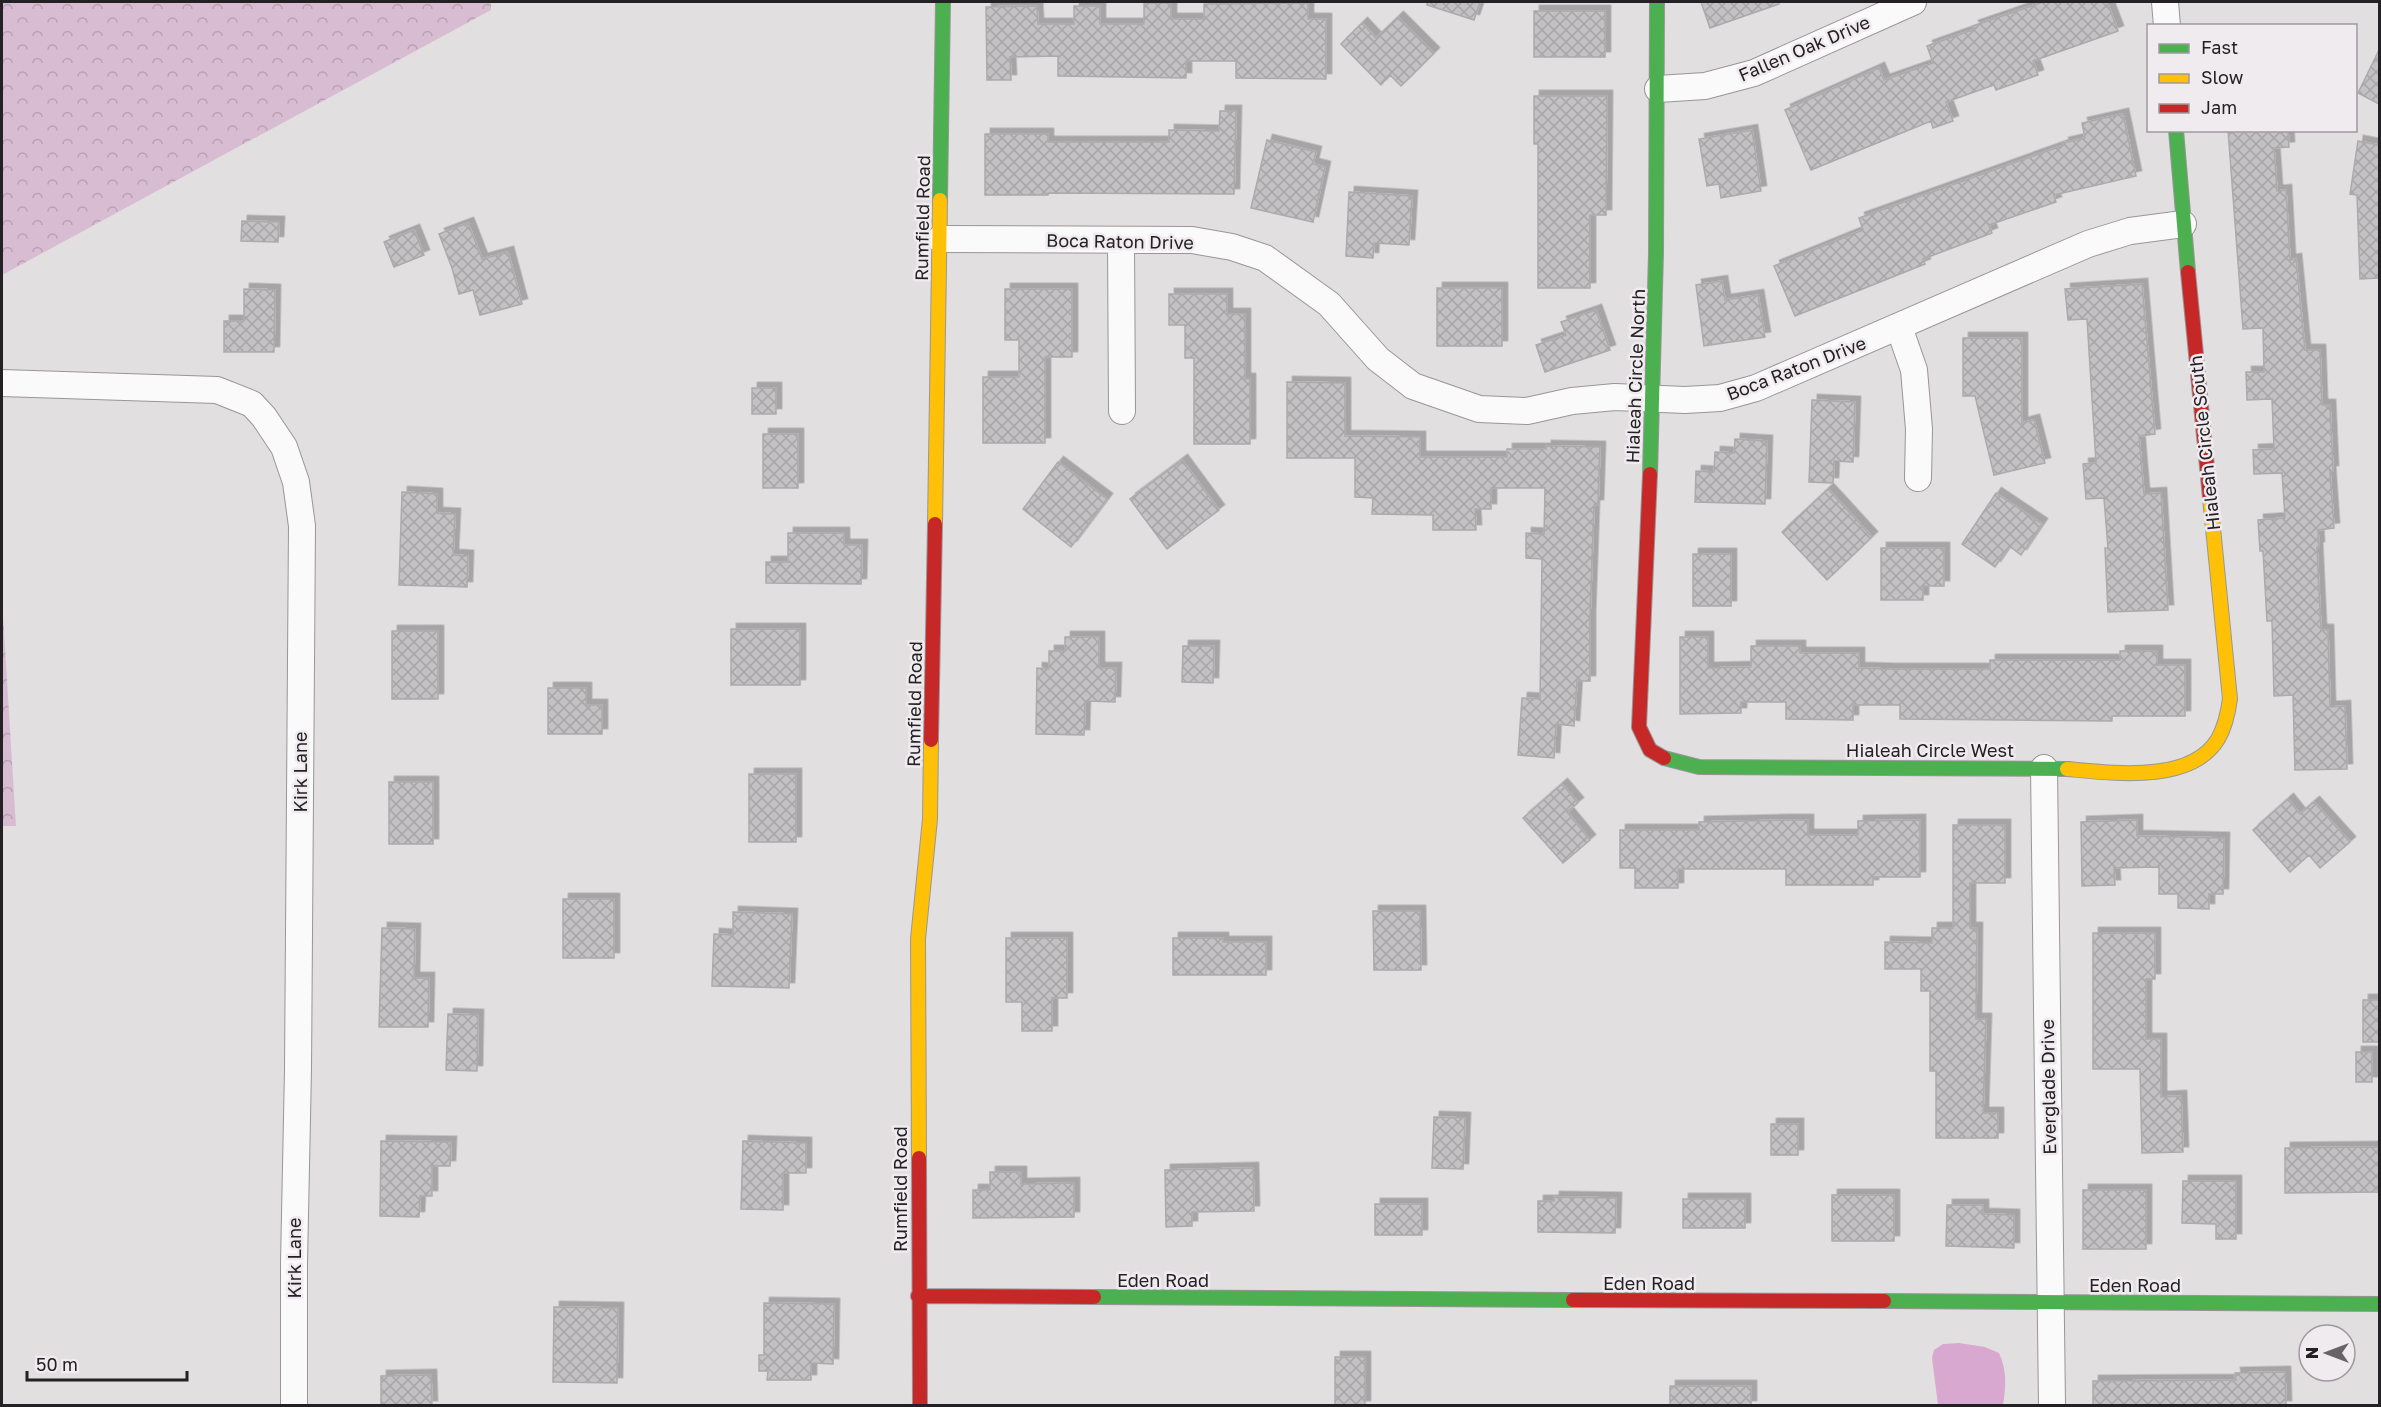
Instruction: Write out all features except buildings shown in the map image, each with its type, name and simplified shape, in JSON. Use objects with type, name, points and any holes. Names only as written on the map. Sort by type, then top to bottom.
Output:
[{"type":"street","name":"Rumfield Road","points":[[920,1406],[918,939],[930,819],[943,2]]},
{"type":"street","name":"Hialeah Circle North","points":[[1650,750],[1640,728],[1640,690],[1653,398],[1658,89],[1657,2]]},
{"type":"street","name":"Fallen Oak Drive","points":[[1658,89],[1706,86],[1754,73],[1913,2]]},
{"type":"street","points":[[2165,2],[2168,24]]},
{"type":"street","name":"Hialeah Circle South","points":[[2176,132],[2182,224],[2230,699],[2225,726],[2210,751]]},
{"type":"street","name":"Boca Raton Drive","points":[[940,239],[1192,240],[1232,247],[1265,258],[1329,304],[1378,359],[1413,386],[1479,409],[1527,411],[1572,401],[1615,397],[1685,400],[1720,398],[1756,388],[2088,244],[2130,231],[2182,224]]},
{"type":"street","points":[[1120,240],[1122,411]]},
{"type":"street","points":[[1899,327],[1914,370],[1919,429],[1918,478]]},
{"type":"street","name":"Kirk Lane","points":[[2,383],[216,390],[252,404],[264,417],[284,447],[296,482],[302,536],[294,1406]]},
{"type":"street","name":"Hialeah Circle West","points":[[1650,750],[1670,761],[1700,767],[2044,768],[2154,772],[2184,765],[2210,751]]},
{"type":"street","name":"Everglade Drive","points":[[2044,768],[2052,1406]]},
{"type":"street","name":"Eden Road","points":[[918,1296],[2379,1304]]},
{"type":"green space","points":[[2,2],[491,2],[491,10],[2,275]]},
{"type":"green space","points":[[2,600],[16,826],[2,826]]},
{"type":"shaded area","points":[[1959,1343],[1985,1347],[1999,1353],[2005,1379],[2003,1405],[1938,1405],[1932,1358],[1934,1350],[1943,1344]]},
{"type":"traffic: fast","points":[[940,200],[943,2]]},
{"type":"traffic: fast","points":[[1650,474],[1656,253],[1657,2]]},
{"type":"traffic: fast","points":[[2176,132],[2188,272]]},
{"type":"traffic: fast","points":[[1664,758],[1699,767],[2067,769]]},
{"type":"traffic: fast","points":[[1094,1297],[1573,1300]]},
{"type":"traffic: fast","points":[[1884,1301],[2380,1304]]},
{"type":"traffic: slow","points":[[935,524],[940,200]]},
{"type":"traffic: slow","points":[[2067,769],[2127,773],[2170,769],[2189,763],[2206,753],[2218,739],[2226,720],[2230,699],[2210,498]]},
{"type":"traffic: slow","points":[[919,1158],[918,939],[930,819],[931,740]]},
{"type":"traffic: jam","points":[[2188,272],[2210,498]]},
{"type":"traffic: jam","points":[[1650,474],[1639,727],[1650,750],[1664,758]]},
{"type":"traffic: jam","points":[[931,740],[935,524]]},
{"type":"traffic: jam","points":[[919,1158],[920,1406]]},
{"type":"traffic: jam","points":[[918,1296],[1094,1297]]},
{"type":"traffic: jam","points":[[1573,1300],[1884,1301]]}]
